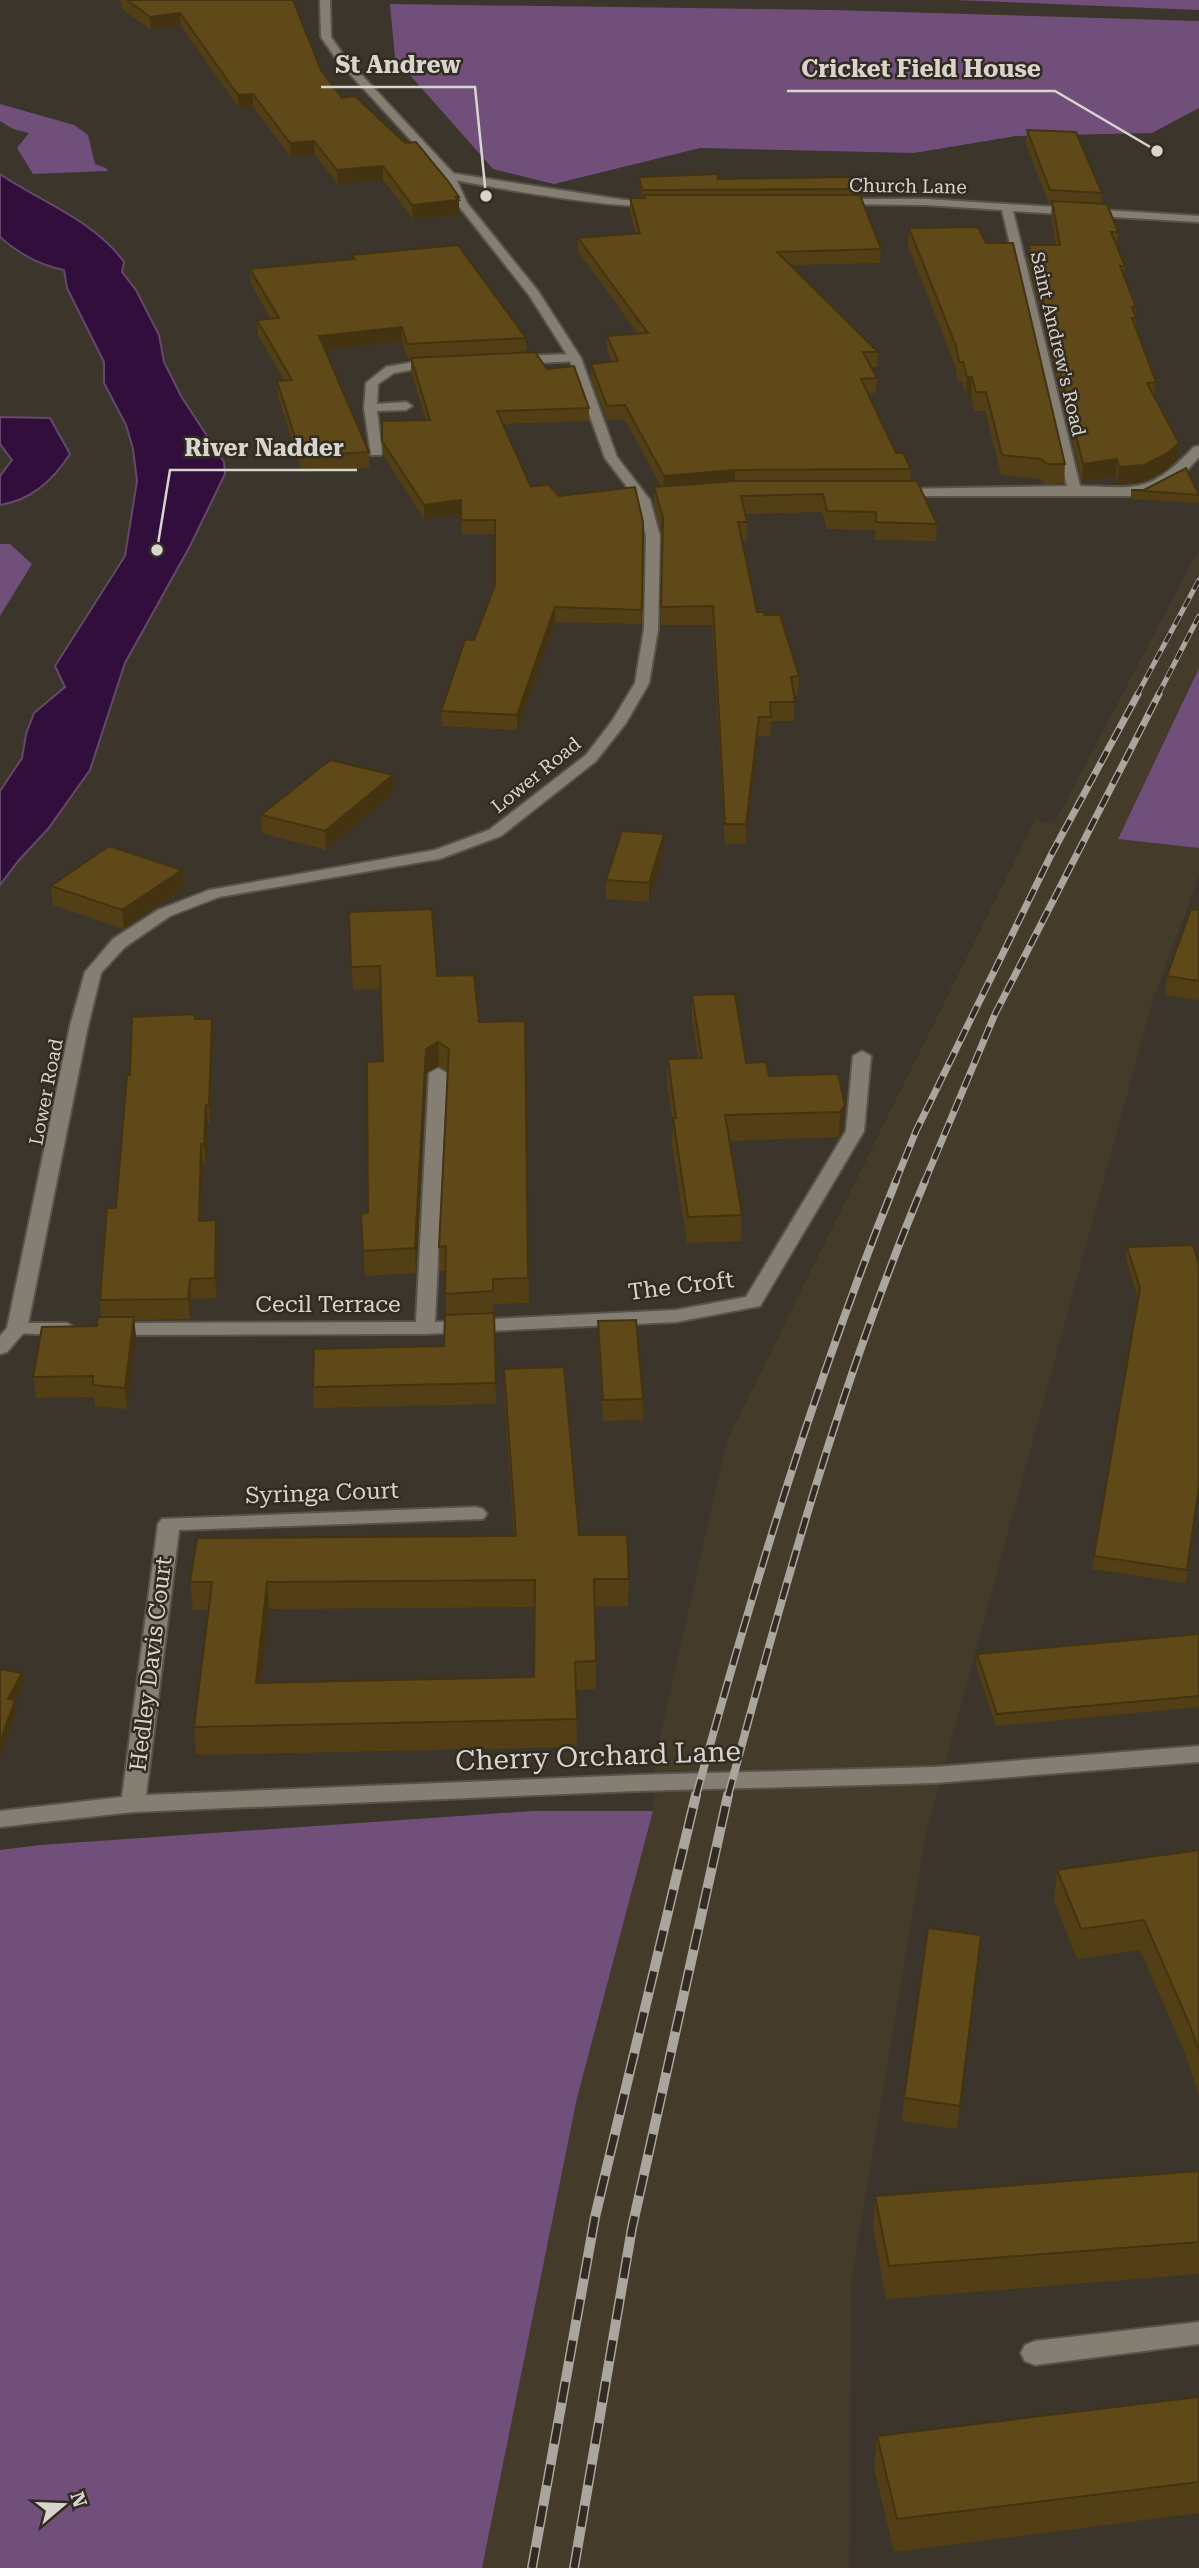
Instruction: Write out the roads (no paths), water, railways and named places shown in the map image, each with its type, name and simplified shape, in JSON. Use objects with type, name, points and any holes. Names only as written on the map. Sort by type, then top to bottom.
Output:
[{"type":"street","name":"Lower Road","points":[[18,1329],[79,1026],[93,972],[119,943],[164,913],[215,893],[439,854],[495,833],[591,758],[619,723],[642,683],[651,629],[653,536],[650,499],[611,458],[575,358],[534,293],[463,205],[454,191],[450,176],[340,58],[326,37],[324,0]]},
{"type":"street","points":[[450,176],[625,203],[666,203]]},
{"type":"street","name":"Church Lane","points":[[830,202],[926,202],[1199,219]]},
{"type":"street","name":"Saint Andrew's Road","points":[[1007,206],[1074,490]]},
{"type":"street","points":[[495,360],[575,358]]},
{"type":"street","points":[[376,452],[370,408],[372,383],[390,370],[413,364],[455,361]]},
{"type":"street","points":[[370,408],[406,406]]},
{"type":"street","points":[[891,493],[1074,490],[1142,492],[1175,474],[1199,450]]},
{"type":"street","name":"The Croft","points":[[425,1328],[676,1316],[716,1311],[753,1302],[855,1132],[862,1056]]},
{"type":"street","name":"Cecil Terrace","points":[[18,1329],[425,1328],[438,1073]]},
{"type":"street","points":[[0,1348],[18,1329]]},
{"type":"street","name":"Syringa Court","points":[[169,1524],[476,1514]]},
{"type":"street","name":"Hedley Davis Court","points":[[133,1804],[169,1524]]},
{"type":"street","name":"Cherry Orchard Lane","points":[[0,1819],[133,1804],[935,1774],[1199,1754]]},
{"type":"street","points":[[1035,2353],[1199,2333]]},
{"type":"railway","points":[[1137,695],[1199,580]]},
{"type":"railway","points":[[1158,695],[1199,616]]},
{"type":"railway","points":[[895,1183],[916,1131],[1051,855],[1138,694]]},
{"type":"railway","points":[[924,1183],[995,1014],[1159,694]]},
{"type":"railway","points":[[696,1796],[740,1640],[812,1409],[896,1181]]},
{"type":"railway","points":[[728,1796],[816,1485],[867,1332],[925,1181]]},
{"type":"railway","points":[[532,2568],[595,2217],[696,1795]]},
{"type":"railway","points":[[574,2568],[632,2228],[728,1795]]},
{"type":"place","name":"Cricket Field House","points":[[1157,151]]},
{"type":"place","name":"St Andrew","points":[[486,196]]},
{"type":"place","name":"River Nadder","points":[[157,550]]}]
